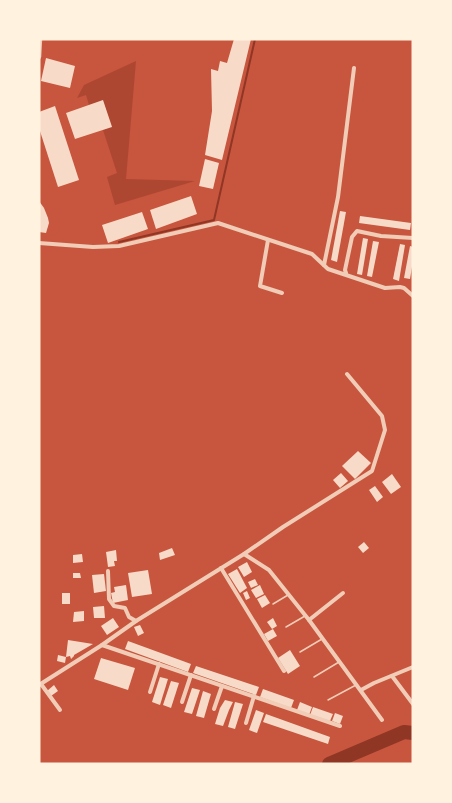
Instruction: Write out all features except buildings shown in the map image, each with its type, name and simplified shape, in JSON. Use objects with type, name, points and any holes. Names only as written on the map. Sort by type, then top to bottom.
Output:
[{"type":"street","points":[[39,57],[40,39]]},
{"type":"street","points":[[323,266],[338,197],[354,68]]},
{"type":"street","points":[[39,243],[93,247],[119,246],[218,223],[312,254],[328,269],[385,288],[404,288],[413,296]]},
{"type":"street","points":[[346,274],[352,237],[357,231],[381,236],[413,238]]},
{"type":"street","points":[[268,240],[260,286],[282,293]]},
{"type":"street","points":[[60,710],[40,685],[372,471],[385,430],[382,416],[347,374]]},
{"type":"street","points":[[244,554],[269,570],[289,594],[382,720]]},
{"type":"street","points":[[221,568],[284,671]]},
{"type":"street","points":[[108,571],[110,599],[114,606],[125,608],[129,616],[136,621]]},
{"type":"street","points":[[308,618],[343,593]]},
{"type":"street","points":[[102,645],[340,726]]},
{"type":"street","points":[[150,692],[159,664]]},
{"type":"street","points":[[361,690],[413,667]]},
{"type":"street","points":[[183,702],[191,675]]},
{"type":"street","points":[[392,676],[413,704]]},
{"type":"street","points":[[214,709],[222,686]]},
{"type":"street","points":[[246,723],[254,696]]},
{"type":"lane","points":[[273,604],[289,594]]},
{"type":"lane","points":[[286,627],[308,618]]},
{"type":"lane","points":[[300,652],[323,638]]},
{"type":"lane","points":[[314,677],[339,661]]},
{"type":"lane","points":[[328,700],[356,684]]},
{"type":"shaded area","points":[[136,61],[126,179],[195,181],[115,205],[107,177],[117,173],[103,130],[112,126],[103,101],[89,105],[86,95],[77,98],[84,85]]},
{"type":"waterway","points":[[119,242],[214,220],[255,39]]},
{"type":"waterway","points":[[329,764],[404,732],[413,733]]}]
